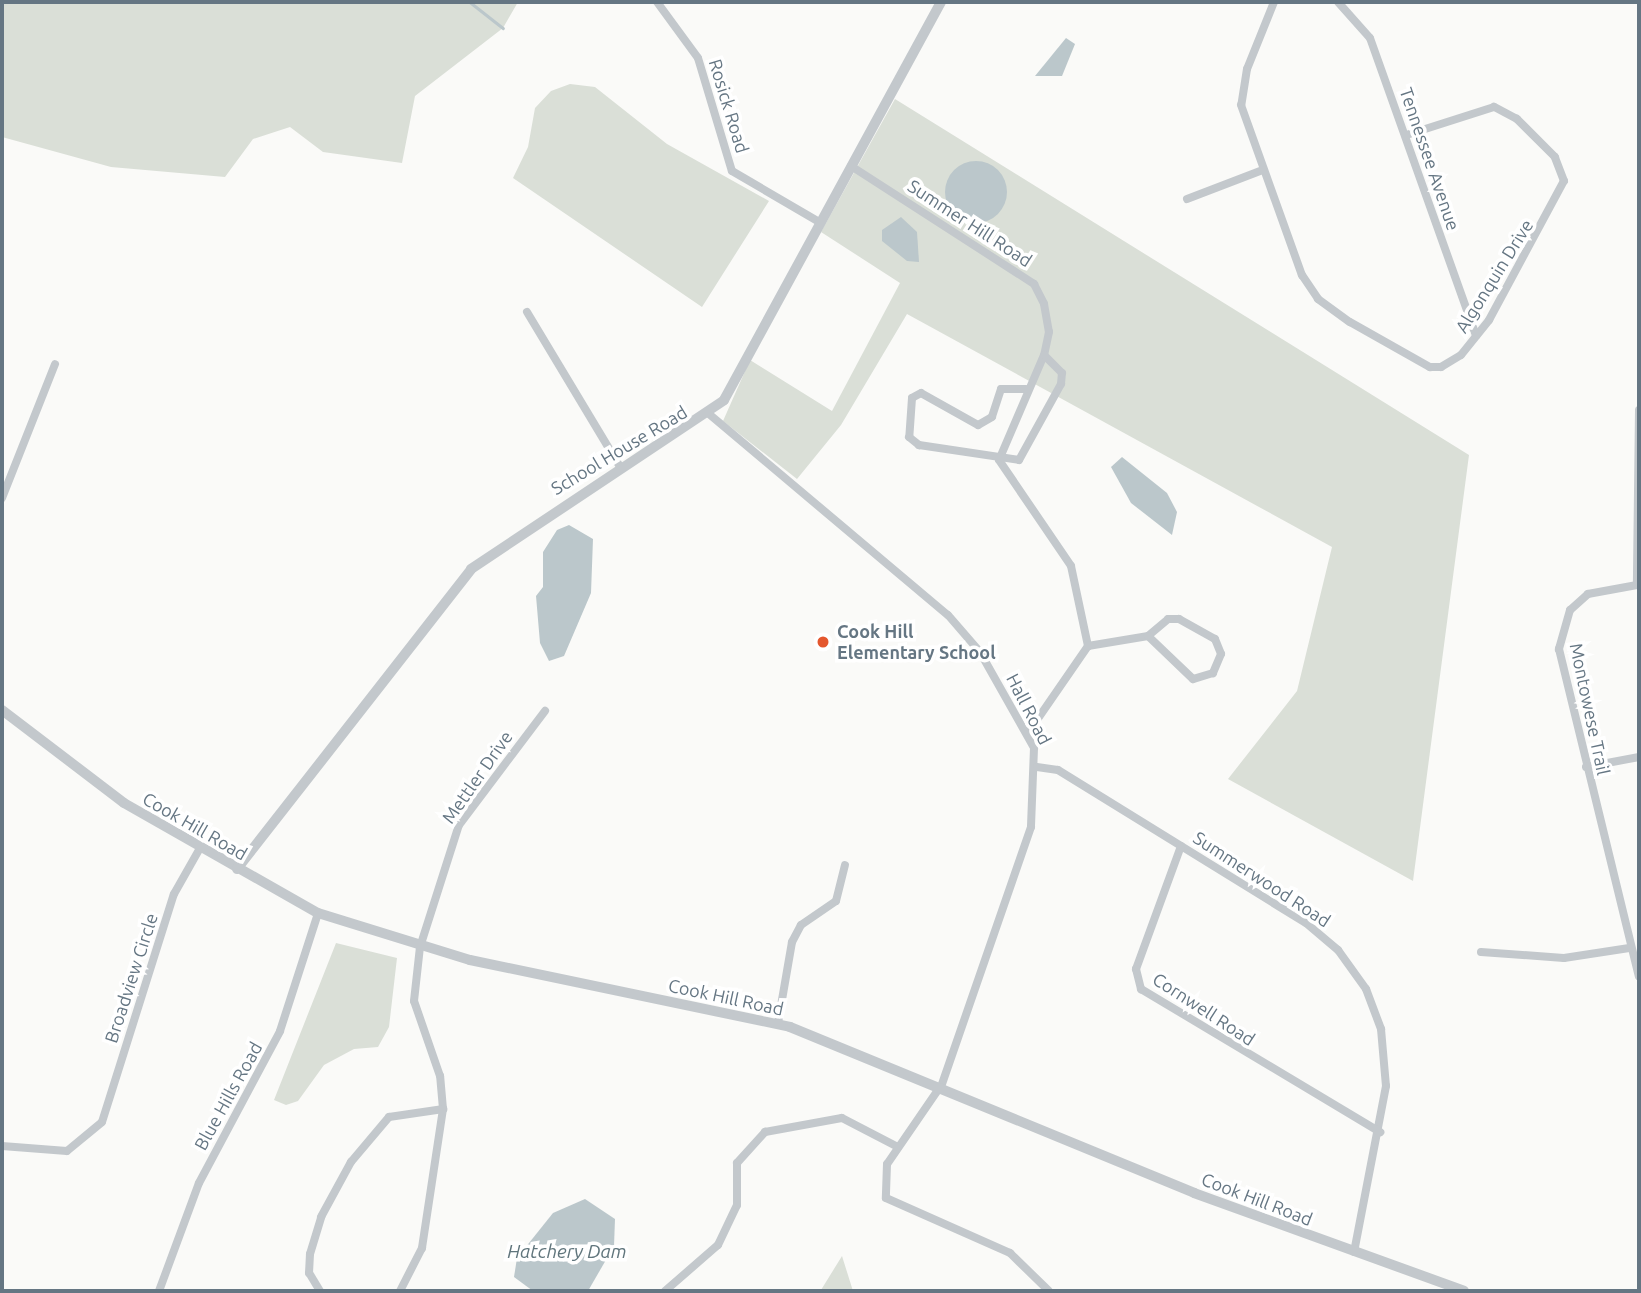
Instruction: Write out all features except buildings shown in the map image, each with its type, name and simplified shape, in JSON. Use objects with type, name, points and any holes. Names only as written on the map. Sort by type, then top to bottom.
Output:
[{"type":"street","name":"Rosick Road","points":[[657,2],[698,58],[733,170],[821,223]]},
{"type":"street","name":"School House Road","points":[[237,869],[464,577],[513,536],[709,414],[739,376],[941,2]]},
{"type":"street","name":"Algonquin Drive","points":[[1274,2],[1241,90],[1263,170],[1303,275],[1318,299],[1430,368],[1451,363],[1476,336],[1560,196],[1562,168],[1517,119],[1494,107],[1406,135]]},
{"type":"street","name":"Tennessee Avenue","points":[[1338,2],[1370,38],[1476,336]]},
{"type":"street","name":"Summer Hill Road","points":[[851,166],[1034,284],[1049,332],[1044,355],[1026,389],[999,460]]},
{"type":"street","points":[[1187,199],[1263,170]]},
{"type":"street","points":[[527,312],[620,467]]},
{"type":"street","points":[[1026,389],[1002,389],[992,417],[978,425],[930,396],[912,398],[909,437],[919,446],[977,450],[999,460],[1019,460],[1061,384],[1062,373],[1044,355]]},
{"type":"street","points":[[2,498],[55,364]]},
{"type":"street","name":"Montowese Trail","points":[[1639,410],[1638,585],[1588,594],[1560,631],[1559,649],[1629,948],[1639,976]]},
{"type":"street","name":"Hall Road","points":[[709,414],[948,615],[980,652],[1028,733],[1037,766],[1031,827],[940,1087],[898,1147],[882,1182],[886,1198],[1010,1253],[1049,1291]]},
{"type":"street","points":[[999,460],[1071,566],[1088,646]]},
{"type":"street","points":[[1028,733],[1088,646],[1148,636],[1168,619],[1179,619],[1214,639],[1221,654],[1213,673],[1193,679],[1148,636]]},
{"type":"street","name":"Cook Hill Road","points":[[2,710],[124,803],[318,913],[420,947],[778,1023],[1354,1252],[1459,1291]]},
{"type":"street","name":"Mettler Drive","points":[[400,1291],[424,1237],[443,1109],[440,1076],[414,1001],[420,947],[459,825],[545,711]]},
{"type":"street","points":[[1586,767],[1639,757]]},
{"type":"street","name":"Summerwood Road","points":[[1037,766],[1058,770],[1306,923],[1350,966],[1381,1029],[1386,1086],[1380,1132],[1354,1252]]},
{"type":"street","name":"Cornwell Road","points":[[1181,846],[1136,969],[1141,989],[1380,1132]]},
{"type":"street","name":"Broadview Circle","points":[[2,1146],[67,1151],[102,1122],[174,894],[200,848]]},
{"type":"street","points":[[778,1023],[792,942],[801,925],[836,901],[845,865]]},
{"type":"street","name":"Blue Hills Road","points":[[159,1291],[199,1183],[280,1031],[318,913]]},
{"type":"street","points":[[1481,952],[1564,958],[1629,948]]},
{"type":"street","points":[[320,1291],[309,1273],[310,1254],[321,1217],[351,1162],[389,1117],[443,1109]]},
{"type":"street","points":[[665,1291],[718,1245],[737,1206],[737,1163],[765,1132],[842,1118],[898,1147]]},
{"type":"shaded area","points":[[2,2],[518,2],[503,28],[415,96],[402,163],[323,152],[290,127],[253,139],[225,177],[111,167],[2,137]]},
{"type":"shaded area","points":[[570,84],[595,87],[667,144],[769,201],[702,307],[513,178],[528,147],[535,108],[551,91]]},
{"type":"shaded area","points":[[895,99],[1469,455],[1413,881],[1228,779],[1297,691],[1332,547],[907,314],[841,425],[797,479],[723,421],[750,360],[832,411],[900,283],[821,232]]},
{"type":"shaded area","points":[[336,943],[397,958],[389,1027],[378,1047],[354,1049],[324,1065],[298,1101],[286,1105],[274,1100]]},
{"type":"shaded area","points":[[842,1256],[853,1291],[820,1291],[821,1290]]},
{"type":"water","points":[[1066,38],[1075,44],[1062,76],[1035,76]]},
{"type":"water","points":[[970,161],[982,161],[998,170],[1005,180],[1005,204],[998,214],[982,223],[970,223],[959,218],[950,209],[945,198],[945,186],[950,175],[959,166]]},
{"type":"water","points":[[901,217],[917,232],[919,262],[907,261],[882,241],[882,230]]},
{"type":"water","points":[[1122,457],[1167,493],[1177,512],[1172,535],[1131,503],[1111,467]]},
{"type":"water","points":[[569,525],[593,539],[591,593],[564,656],[549,661],[540,643],[536,596],[543,587],[543,552],[557,530]]},
{"type":"water","name":"Hatchery Dam","points":[[585,1199],[615,1219],[614,1246],[588,1291],[533,1291],[514,1277],[517,1258],[553,1213]]},
{"type":"waterway","points":[[470,2],[503,28]]},
{"type":"place","name":"Cook Hill Elementary School","points":[[823,642]]}]
